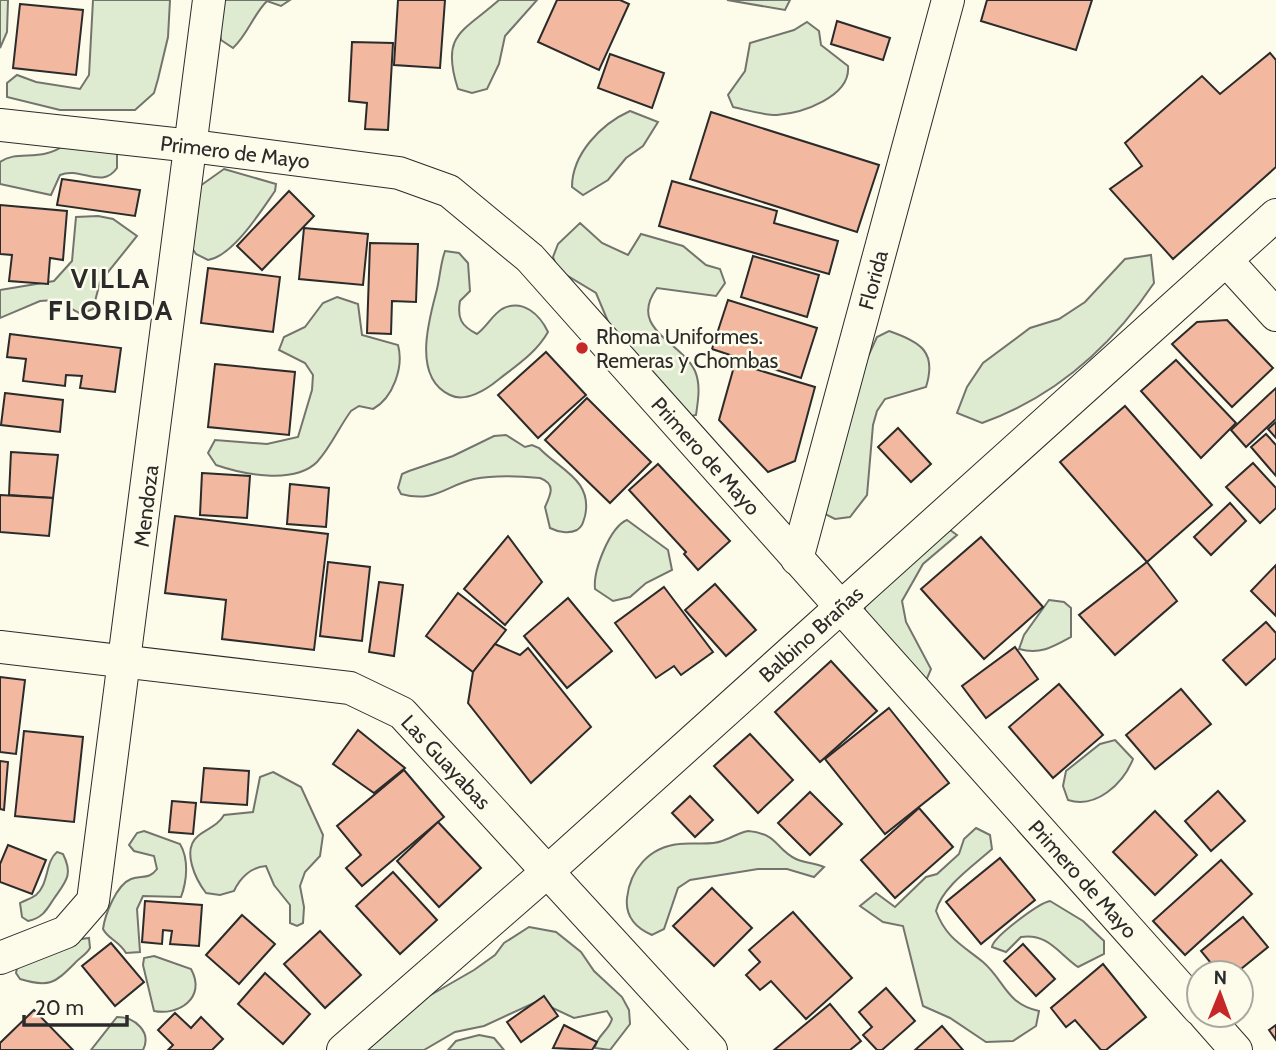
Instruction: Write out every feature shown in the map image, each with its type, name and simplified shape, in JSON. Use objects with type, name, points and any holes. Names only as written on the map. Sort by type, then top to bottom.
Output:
[{"type":"street","name":"Mendoza","points":[[0,958],[66,932],[93,901],[126,662],[209,0]]},
{"type":"street","name":"Florida","points":[[797,559],[948,0]]},
{"type":"street","name":"Primero de Mayo","points":[[0,125],[399,173],[449,191],[530,258],[1185,993]]},
{"type":"street","name":"Balbino Brañas","points":[[343,1050],[547,872],[1276,215]]},
{"type":"street","points":[[1226,260],[1276,315]]},
{"type":"street","name":"Las Guayabas","points":[[0,647],[351,688],[402,713],[711,1050]]},
{"type":"street","points":[[1217,1029],[1236,1050]]},
{"type":"green space","points":[[0,0],[8,0],[7,32],[0,48]]},
{"type":"green space","points":[[93,0],[170,0],[168,37],[154,93],[135,110],[60,110],[7,97],[7,83],[17,75],[36,82],[80,89],[89,75]]},
{"type":"green space","points":[[224,0],[290,0],[281,6],[267,1],[233,48],[221,40],[219,25]]},
{"type":"green space","points":[[499,0],[537,0],[505,36],[499,64],[487,89],[472,93],[458,89],[452,56],[458,36]]},
{"type":"green space","points":[[727,0],[790,0],[785,10]]},
{"type":"green space","points":[[807,22],[819,31],[821,45],[848,66],[847,77],[842,86],[823,101],[787,114],[766,114],[733,107],[728,95],[745,71],[750,43],[794,30]]},
{"type":"green space","points":[[630,111],[658,122],[643,146],[626,158],[608,180],[583,195],[572,187],[573,175],[583,152],[599,132]]},
{"type":"green space","points":[[66,144],[105,145],[117,154],[117,168],[111,174],[98,178],[75,173],[60,175],[51,195],[0,184],[0,162],[14,156],[48,153]]},
{"type":"green space","points":[[224,169],[276,184],[275,191],[236,242],[217,257],[208,260],[196,254],[192,248],[200,186]]},
{"type":"green space","points":[[98,216],[113,219],[137,236],[100,282],[93,309],[81,314],[55,300],[40,301],[0,318],[0,290],[54,281],[72,261],[76,217]]},
{"type":"green space","points":[[580,223],[602,243],[628,255],[641,234],[683,246],[706,265],[720,269],[725,283],[716,296],[657,288],[649,302],[648,314],[652,324],[695,371],[698,387],[696,415],[682,418],[612,331],[596,293],[558,270],[553,257],[558,244]]},
{"type":"green space","points":[[445,251],[459,253],[468,263],[470,291],[460,301],[459,312],[461,321],[467,328],[477,334],[502,309],[517,306],[535,314],[548,332],[532,352],[493,384],[476,394],[463,397],[450,395],[438,387],[427,363],[427,334]]},
{"type":"green space","points":[[1151,255],[1154,283],[1119,328],[1079,367],[1034,399],[982,423],[957,413],[967,387],[983,363],[1030,328],[1059,319],[1085,302],[1125,259]]},
{"type":"green space","points":[[337,297],[358,304],[362,335],[398,345],[398,372],[386,397],[373,409],[359,406],[351,411],[322,456],[307,469],[268,476],[216,465],[208,453],[215,440],[267,444],[298,437],[312,390],[313,375],[305,363],[279,350],[284,337],[305,327],[323,303]]},
{"type":"green space","points":[[889,331],[910,339],[924,350],[929,365],[926,387],[885,399],[877,411],[873,425],[867,495],[850,517],[835,519],[823,513],[865,363],[877,337]]},
{"type":"green space","points":[[506,435],[525,447],[532,445],[539,448],[579,484],[586,504],[585,516],[579,528],[567,532],[550,528],[545,507],[550,486],[540,478],[482,478],[431,495],[401,494],[398,488],[402,474],[453,456],[494,436]]},
{"type":"green space","points":[[627,520],[668,550],[672,570],[646,583],[630,597],[613,601],[595,589],[595,581],[609,540]]},
{"type":"green space","points":[[950,530],[957,535],[923,564],[902,601],[906,622],[931,669],[926,681],[865,614],[865,607],[944,532]]},
{"type":"green space","points":[[1049,600],[1064,602],[1071,608],[1071,637],[1040,650],[1019,649],[1024,635]]},
{"type":"green space","points":[[1115,740],[1133,759],[1123,777],[1098,798],[1078,802],[1068,800],[1063,786],[1066,771],[1100,744]]},
{"type":"green space","points":[[273,772],[301,787],[323,835],[320,856],[305,872],[300,886],[304,907],[303,923],[297,926],[290,923],[290,905],[274,885],[266,866],[247,874],[234,891],[220,895],[206,893],[198,881],[190,857],[193,842],[224,815],[253,812],[260,777]]},
{"type":"green space","points":[[976,828],[990,835],[992,849],[951,885],[936,911],[950,935],[983,962],[1019,1003],[1039,1011],[1036,1026],[1013,1041],[986,1042],[950,1018],[923,1006],[903,926],[883,922],[860,906],[876,893],[895,907],[926,877],[937,874],[959,854],[964,839]]},
{"type":"green space","points":[[144,831],[180,844],[186,863],[185,884],[181,897],[143,896],[137,909],[140,952],[126,953],[103,929],[109,909],[121,887],[131,879],[148,876],[157,869],[154,856],[134,851],[129,845],[137,833]]},
{"type":"green space","points":[[748,831],[766,835],[796,859],[824,867],[814,877],[787,869],[758,869],[690,880],[678,888],[664,929],[652,935],[633,921],[627,905],[629,888],[637,869],[650,855],[668,846],[717,842]]},
{"type":"green space","points":[[57,852],[63,854],[68,868],[67,878],[46,911],[28,921],[22,917],[20,903],[40,890],[50,861]]},
{"type":"green space","points":[[1050,901],[1083,921],[1104,941],[1104,954],[1078,967],[1052,945],[1038,938],[1021,937],[1006,952],[992,947],[1017,921]]},
{"type":"green space","points":[[529,927],[556,932],[581,952],[594,971],[622,997],[629,1010],[630,1024],[610,1050],[595,1048],[612,1019],[607,1011],[574,1018],[538,1001],[484,1026],[455,1032],[424,1050],[367,1050],[429,996],[474,970],[495,955],[504,943]]},
{"type":"green space","points":[[89,938],[90,948],[51,982],[38,983],[20,979],[16,973],[19,958],[74,940]]},
{"type":"green space","points":[[154,956],[191,969],[195,979],[193,996],[180,1008],[154,1011],[143,965],[144,958]]},
{"type":"green space","points":[[117,1017],[130,1020],[140,1027],[145,1037],[143,1050],[91,1050]]},
{"type":"green space","points":[[479,1035],[494,1038],[504,1050],[448,1050],[456,1041]]},
{"type":"building","points":[[398,0],[445,0],[440,68],[394,65]]},
{"type":"building","points":[[557,0],[620,0],[629,4],[599,70],[538,42]]},
{"type":"building","points":[[987,0],[1092,0],[1076,50],[981,21]]},
{"type":"building","points":[[20,4],[83,10],[76,75],[13,68]]},
{"type":"building","points":[[837,21],[890,38],[883,60],[831,44]]},
{"type":"building","points":[[352,42],[393,43],[388,130],[365,129],[367,103],[349,101]]},
{"type":"building","points":[[1270,53],[1276,60],[1276,167],[1173,259],[1110,189],[1142,166],[1125,143],[1202,76],[1220,94]]},
{"type":"building","points":[[610,54],[664,73],[652,108],[598,88]]},
{"type":"building","points":[[711,112],[879,165],[857,232],[690,179]]},
{"type":"building","points":[[62,179],[140,190],[135,216],[57,205]]},
{"type":"building","points":[[672,181],[777,211],[774,223],[838,241],[829,274],[659,226]]},
{"type":"building","points":[[289,191],[314,216],[262,270],[237,246]]},
{"type":"building","points":[[0,205],[67,211],[63,260],[50,258],[48,284],[9,281],[12,255],[0,254]]},
{"type":"building","points":[[304,228],[368,234],[363,285],[299,279]]},
{"type":"building","points":[[370,243],[418,244],[416,302],[392,301],[391,334],[367,333]]},
{"type":"building","points":[[753,256],[819,275],[807,317],[741,297]]},
{"type":"building","points":[[208,268],[280,277],[273,332],[201,323]]},
{"type":"building","points":[[728,300],[817,328],[801,378],[712,349]]},
{"type":"building","points":[[1227,320],[1273,368],[1232,407],[1172,344],[1197,322]]},
{"type":"building","points":[[10,334],[121,348],[115,392],[80,388],[82,376],[66,375],[65,386],[23,381],[26,359],[7,357]]},
{"type":"building","points":[[546,352],[586,395],[538,438],[498,395]]},
{"type":"building","points":[[1176,360],[1236,423],[1201,458],[1141,391]]},
{"type":"building","points":[[735,363],[815,387],[795,461],[768,472],[719,420]]},
{"type":"building","points":[[215,364],[295,372],[289,435],[208,427]]},
{"type":"building","points":[[1276,388],[1276,419],[1246,447],[1231,430]]},
{"type":"building","points":[[5,393],[63,400],[60,432],[1,425]]},
{"type":"building","points":[[587,398],[651,462],[610,503],[545,440]]},
{"type":"building","points":[[1125,406],[1212,505],[1147,562],[1060,462]]},
{"type":"building","points":[[1276,422],[1276,438],[1268,429]]},
{"type":"building","points":[[898,428],[931,464],[911,482],[878,447]]},
{"type":"building","points":[[1266,434],[1276,445],[1276,476],[1251,447]]},
{"type":"building","points":[[11,452],[58,455],[53,498],[9,495]]},
{"type":"building","points":[[1253,463],[1276,488],[1276,508],[1260,523],[1226,487]]},
{"type":"building","points":[[658,464],[730,541],[698,570],[684,554],[686,552],[629,490]]},
{"type":"building","points":[[202,473],[250,476],[247,518],[200,515]]},
{"type":"building","points":[[290,484],[329,488],[326,527],[287,524]]},
{"type":"building","points":[[0,495],[53,498],[49,536],[0,532]]},
{"type":"building","points":[[1230,503],[1246,521],[1211,555],[1194,537]]},
{"type":"building","points":[[175,516],[328,534],[314,650],[222,639],[226,600],[165,593]]},
{"type":"building","points":[[508,536],[542,582],[505,625],[464,589]]},
{"type":"building","points":[[981,537],[1043,607],[984,659],[921,589]]},
{"type":"building","points":[[328,562],[370,567],[362,641],[320,636]]},
{"type":"building","points":[[1147,562],[1177,601],[1115,655],[1079,615]]},
{"type":"building","points":[[1276,565],[1276,616],[1251,591]]},
{"type":"building","points":[[379,582],[403,585],[394,656],[369,652]]},
{"type":"building","points":[[715,584],[756,630],[726,656],[685,610]]},
{"type":"building","points":[[664,587],[713,652],[681,675],[674,666],[656,678],[615,623]]},
{"type":"building","points":[[458,593],[506,630],[473,672],[426,636]]},
{"type":"building","points":[[568,598],[612,651],[567,688],[524,636]]},
{"type":"building","points":[[1266,622],[1276,633],[1276,658],[1246,685],[1223,660]]},
{"type":"building","points":[[495,644],[520,655],[528,648],[591,727],[531,783],[468,703],[473,672]]},
{"type":"building","points":[[1015,647],[1038,679],[986,718],[962,686]]},
{"type":"building","points":[[831,661],[877,711],[820,762],[775,712]]},
{"type":"building","points":[[0,677],[25,680],[16,754],[0,752]]},
{"type":"building","points":[[1059,684],[1103,735],[1053,778],[1009,727]]},
{"type":"building","points":[[1181,689],[1211,724],[1155,769],[1126,735]]},
{"type":"building","points":[[889,708],[949,783],[885,834],[825,759]]},
{"type":"building","points":[[358,730],[405,768],[374,793],[333,764]]},
{"type":"building","points":[[24,731],[83,737],[74,822],[15,816]]},
{"type":"building","points":[[750,734],[793,780],[758,813],[714,766]]},
{"type":"building","points":[[0,761],[8,762],[4,810],[0,809]]},
{"type":"building","points":[[204,768],[249,771],[247,805],[201,802]]},
{"type":"building","points":[[404,770],[444,817],[362,886],[346,868],[361,855],[337,826]]},
{"type":"building","points":[[1218,791],[1245,821],[1211,851],[1185,821]]},
{"type":"building","points":[[810,792],[842,824],[810,855],[778,823]]},
{"type":"building","points":[[690,796],[713,820],[695,837],[672,813]]},
{"type":"building","points":[[172,801],[196,803],[193,834],[169,832]]},
{"type":"building","points":[[919,808],[953,847],[895,898],[861,860]]},
{"type":"building","points":[[1155,811],[1197,855],[1155,895],[1113,852]]},
{"type":"building","points":[[438,822],[481,868],[439,907],[397,861]]},
{"type":"building","points":[[8,845],[46,860],[32,894],[0,882],[0,864]]},
{"type":"building","points":[[1000,858],[1035,900],[981,944],[946,902]]},
{"type":"building","points":[[1221,860],[1252,894],[1185,955],[1153,921]]},
{"type":"building","points":[[393,872],[437,920],[400,954],[356,906]]},
{"type":"building","points":[[712,888],[752,928],[714,966],[673,926]]},
{"type":"building","points":[[145,901],[202,905],[199,946],[170,944],[172,931],[163,930],[162,944],[142,942]]},
{"type":"building","points":[[793,912],[852,978],[806,1019],[771,981],[760,990],[746,975],[760,962],[749,950]]},
{"type":"building","points":[[242,915],[275,944],[239,984],[206,955]]},
{"type":"building","points":[[1243,917],[1268,947],[1253,959],[1208,959],[1201,951]]},
{"type":"building","points":[[320,931],[361,975],[325,1008],[284,964]]},
{"type":"building","points":[[111,943],[144,982],[115,1006],[82,966]]},
{"type":"building","points":[[1023,944],[1055,979],[1036,996],[1004,961]]},
{"type":"building","points":[[1103,964],[1146,1017],[1106,1050],[1101,1050],[1075,1020],[1066,1027],[1051,1008]]},
{"type":"building","points":[[265,973],[310,1014],[283,1044],[238,1004]]},
{"type":"building","points":[[886,988],[915,1021],[882,1050],[877,1050],[863,1035],[872,1027],[859,1012]]},
{"type":"building","points":[[544,996],[558,1016],[521,1042],[507,1022]]},
{"type":"building","points":[[830,1004],[861,1041],[850,1050],[774,1050]]},
{"type":"building","points":[[34,1010],[73,1050],[0,1050],[0,1043]]},
{"type":"building","points":[[175,1013],[191,1028],[201,1017],[223,1039],[212,1050],[168,1050],[173,1045],[158,1030]]},
{"type":"building","points":[[564,1025],[597,1042],[592,1050],[553,1048]]},
{"type":"building","points":[[1276,1025],[1276,1040],[1269,1030]]},
{"type":"building","points":[[942,1026],[963,1050],[915,1050]]},
{"type":"place","name":"Rhoma Uniformes. Remeras y Chombas","points":[[582,348]]},
{"type":"district","name":"VILLA FLORIDA","points":[[111,294]]}]
